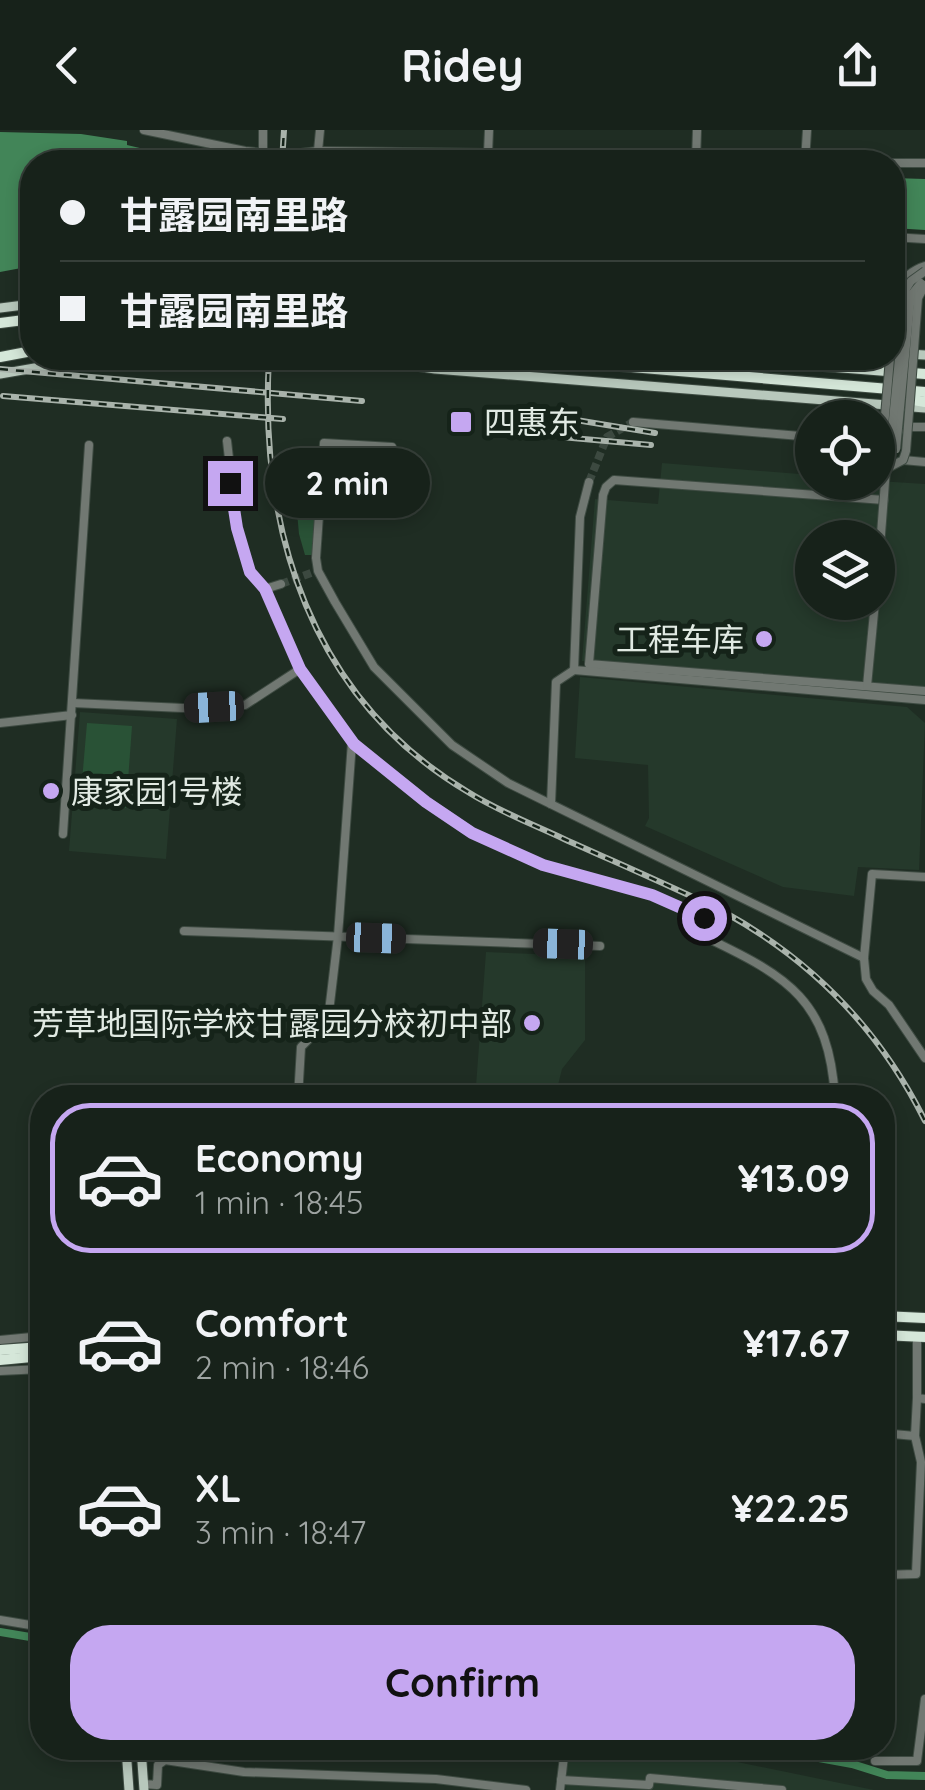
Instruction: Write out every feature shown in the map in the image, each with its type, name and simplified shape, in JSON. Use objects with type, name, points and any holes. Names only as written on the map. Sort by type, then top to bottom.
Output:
[{"type":"highway","points":[[662,370],[925,392]]},
{"type":"highway","points":[[876,370],[925,374]]},
{"type":"highway","points":[[801,382],[925,405]]},
{"type":"highway","points":[[895,1317],[925,1318]]},
{"type":"highway","points":[[895,1335],[921,1336]]},
{"type":"highway","points":[[0,1350],[30,1348]]},
{"type":"highway","points":[[0,1360],[30,1357]]},
{"type":"main road","points":[[435,370],[816,400]]},
{"type":"main road","points":[[895,404],[925,405]]},
{"type":"main road","points":[[127,1760],[129,1790]]},
{"type":"main road","points":[[143,1760],[144,1787]]},
{"type":"street","points":[[144,130],[236,150]]},
{"type":"street","points":[[905,298],[911,280],[925,268]]},
{"type":"street","points":[[905,353],[910,304],[916,288],[925,283]]},
{"type":"street","points":[[895,463],[905,456],[918,298],[925,283]]},
{"type":"street","points":[[890,400],[891,370]]},
{"type":"street","points":[[894,400],[897,370]]},
{"type":"street","points":[[895,436],[903,370]]},
{"type":"street","points":[[633,422],[795,436]]},
{"type":"street","points":[[897,431],[925,426]]},
{"type":"street","points":[[227,440],[237,528],[250,572],[265,589],[300,669],[352,742],[426,802],[472,833],[543,865],[652,895],[704,918],[708,938],[781,978],[815,1014],[828,1040],[833,1085]]},
{"type":"street","points":[[392,447],[324,443],[314,572],[394,690],[452,745],[508,783],[864,958]]},
{"type":"street","points":[[63,834],[89,445]]},
{"type":"street","points":[[905,456],[925,462]]},
{"type":"street","points":[[795,493],[614,480],[603,495],[589,664],[925,691]]},
{"type":"street","points":[[574,670],[580,517],[589,482]]},
{"type":"street","points":[[882,520],[884,500]]},
{"type":"street","points":[[265,589],[281,584]]},
{"type":"street","points":[[867,686],[873,620]]},
{"type":"street","points":[[73,703],[183,708],[245,705],[300,669]]},
{"type":"street","points":[[551,804],[556,682],[574,670],[925,700]]},
{"type":"street","points":[[0,723],[72,715]]},
{"type":"street","points":[[299,1085],[301,1046],[328,1020],[352,742]]},
{"type":"street","points":[[925,877],[872,874],[864,958],[866,979],[873,991],[890,1005],[925,1058]]},
{"type":"street","points":[[184,931],[600,946]]},
{"type":"street","points":[[895,1574],[916,1574],[921,1336]]},
{"type":"street","points":[[0,1340],[30,1337]]},
{"type":"street","points":[[0,1372],[30,1369]]},
{"type":"street","points":[[895,1434],[916,1436]]},
{"type":"street","points":[[0,1620],[30,1624]]},
{"type":"street","points":[[876,1761],[917,1762],[925,1699]]},
{"type":"street","points":[[144,1787],[157,1785],[158,1765],[165,1760],[244,1772],[421,1778],[526,1790]]},
{"type":"street","points":[[563,1760],[560,1785],[651,1788],[650,1778],[782,1790]]},
{"type":"shaded area","points":[[0,132],[81,134],[127,141],[127,145],[148,150],[20,150],[20,268],[0,272]]},
{"type":"shaded area","points":[[905,178],[925,179],[925,230],[905,229]]},
{"type":"shaded area","points":[[292,458],[317,460],[313,555],[305,555],[299,534]]},
{"type":"shaded area","points":[[662,463],[795,474],[795,500],[895,500],[895,482],[925,484],[925,690],[582,661],[595,499],[658,504]]},
{"type":"shaded area","points":[[580,677],[907,707],[925,723],[919,870],[858,867],[854,896],[783,887],[645,826],[649,818],[648,765],[575,758]]},
{"type":"shaded area","points":[[80,712],[177,719],[166,859],[69,851]]},
{"type":"shaded area","points":[[87,723],[132,726],[126,808],[80,804]]},
{"type":"shaded area","name":"芳草地国际学校甘露园分校初中部","points":[[486,952],[585,956],[585,1040],[562,1069],[558,1085],[476,1085]]},
{"type":"shaded area","points":[[569,1760],[728,1760],[874,1790],[566,1790]]},
{"type":"waterway","points":[[0,1632],[30,1637]]},
{"type":"waterway","points":[[830,1760],[887,1775],[925,1776]]},
{"type":"tunnel","points":[[589,482],[607,437],[633,422]]},
{"type":"tunnel","points":[[281,584],[311,573]]},
{"type":"railway","points":[[283,150],[284,130]]},
{"type":"railway","points":[[0,369],[362,401]]},
{"type":"railway","points":[[269,370],[268,423],[274,486],[286,547],[306,605],[333,659],[369,709],[414,754],[479,799],[724,912],[787,953],[865,1028],[925,1121]]},
{"type":"railway","points":[[3,396],[283,419]]},
{"type":"railway","points":[[564,418],[655,433]]},
{"type":"railway","points":[[561,437],[651,445]]},
{"type":"place","name":"四惠东","points":[[461,422]]},
{"type":"place","name":"工程车库","points":[[764,639]]},
{"type":"place","name":"康家园1号楼","points":[[51,791]]},
{"type":"place","name":"芳草地国际学校甘露园分校初中部","points":[[532,1023]]},
{"type":"route","points":[[230,483],[237,528],[250,572],[265,589],[300,669],[354,744],[472,833],[543,865],[652,895],[704,918]]}]
